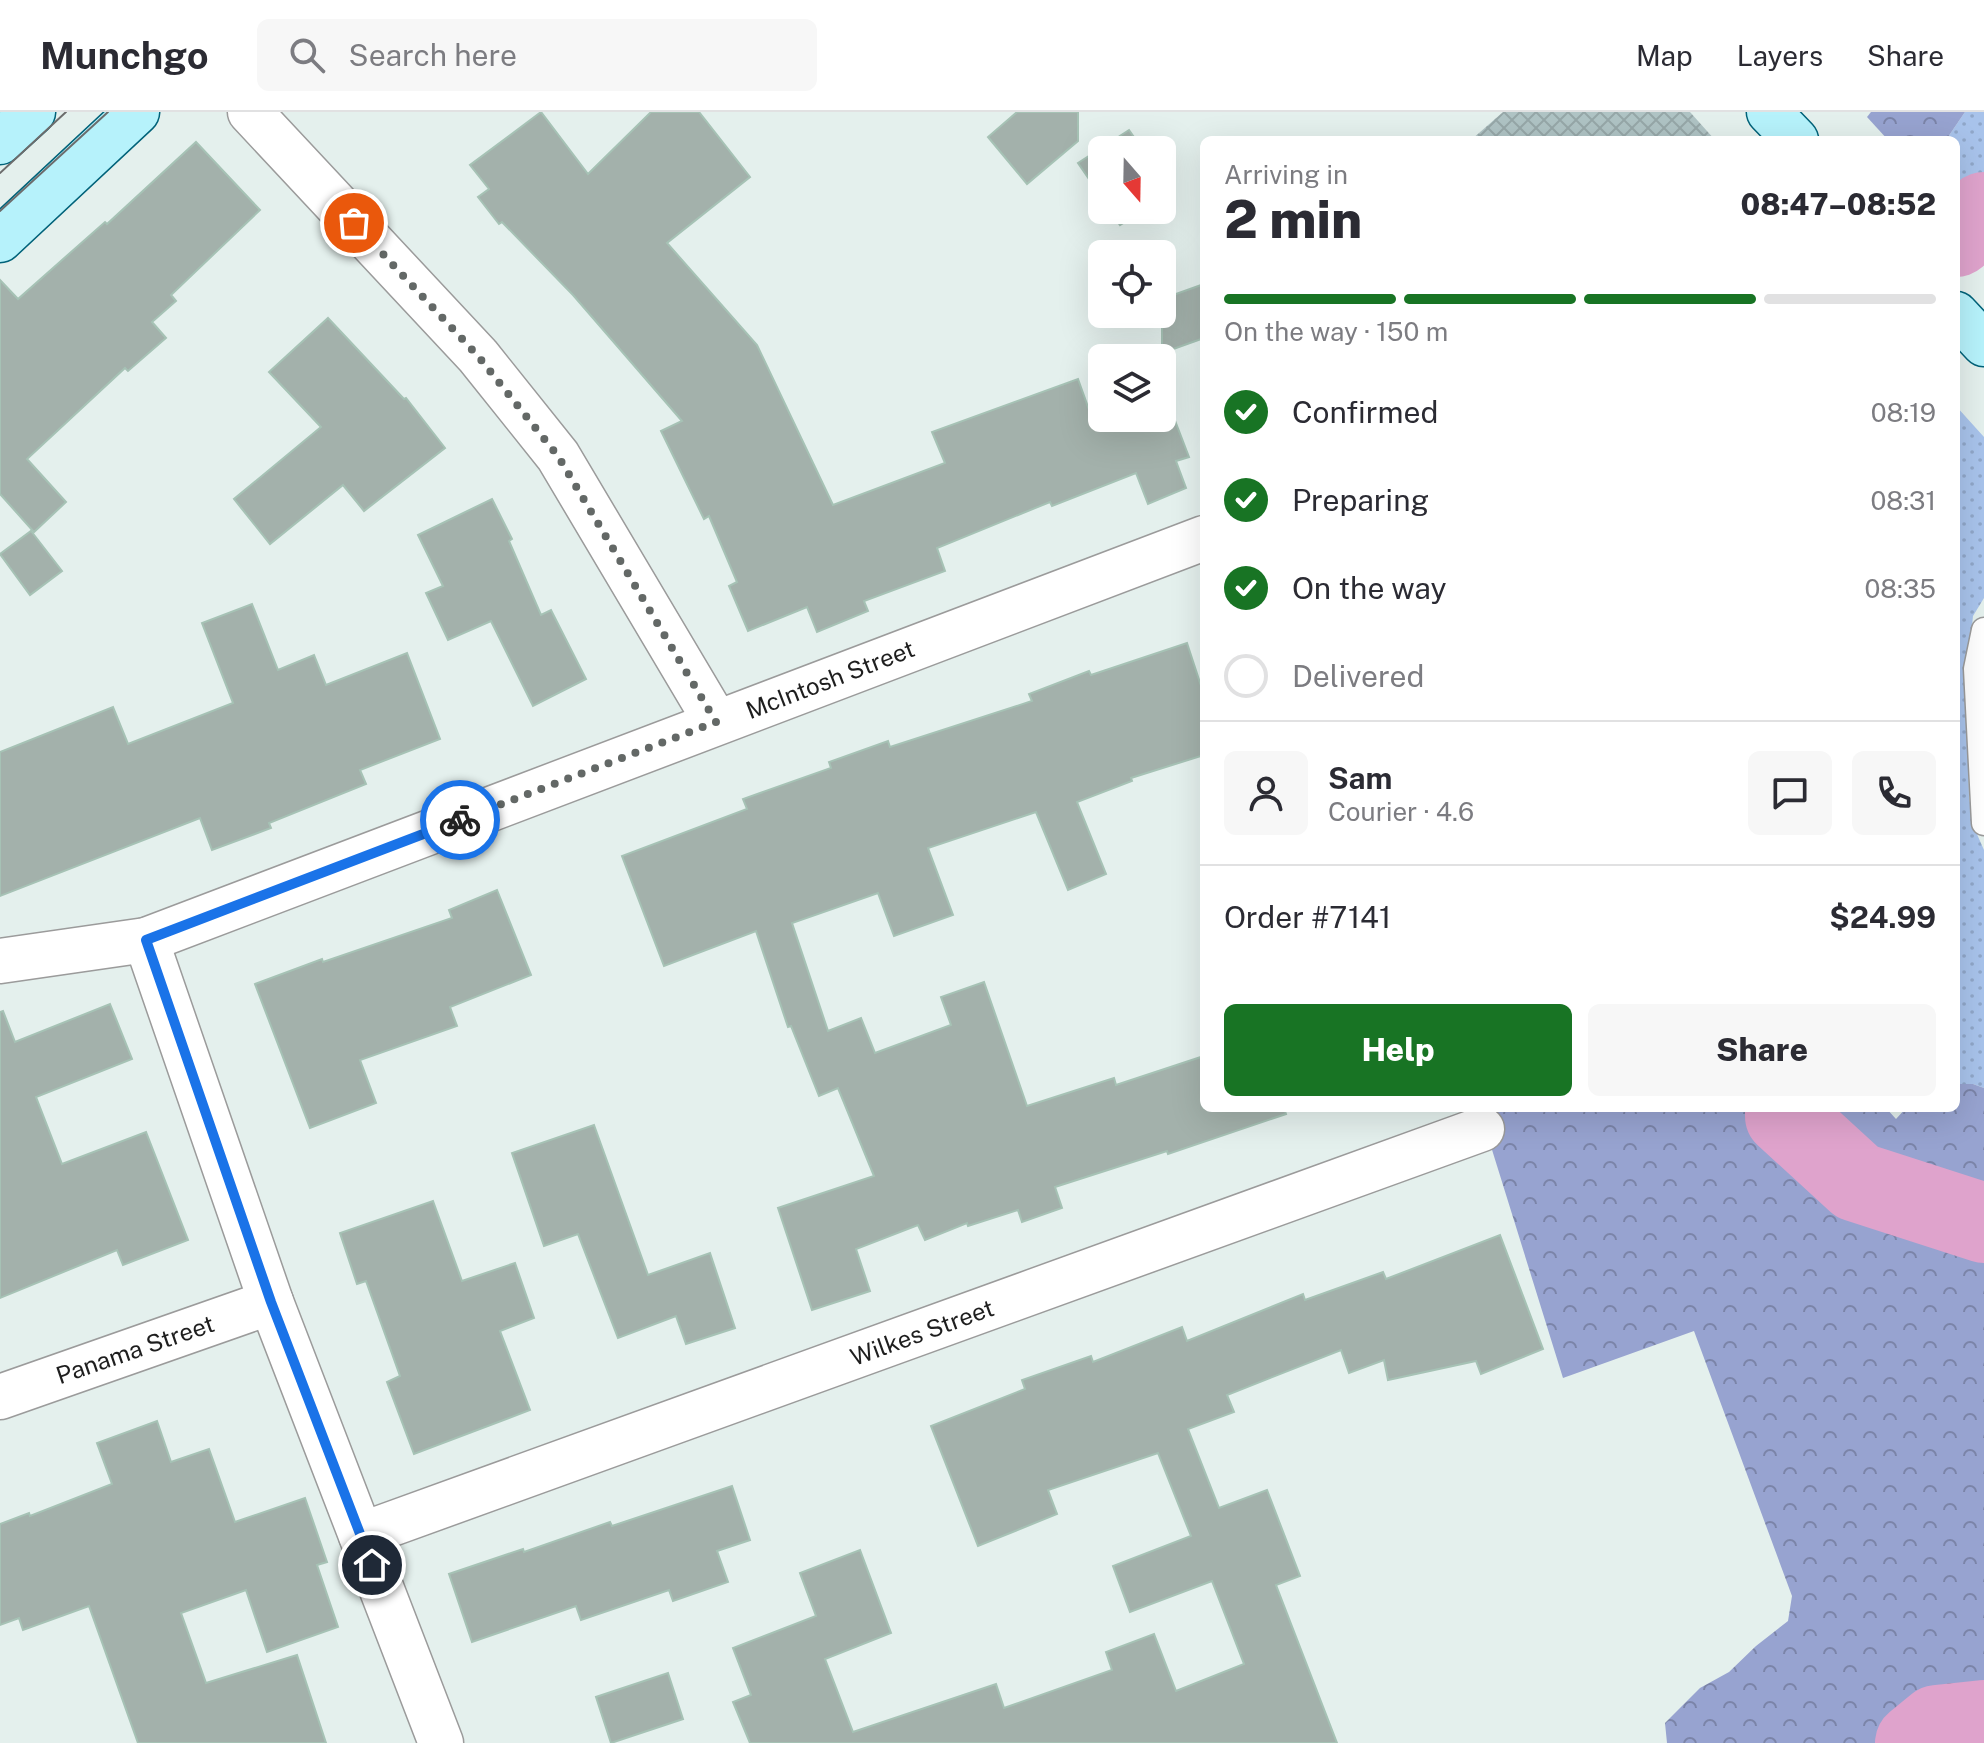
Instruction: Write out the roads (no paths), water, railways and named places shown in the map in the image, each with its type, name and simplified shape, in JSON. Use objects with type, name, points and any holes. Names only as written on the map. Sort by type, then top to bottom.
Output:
[{"type":"main road","points":[[0,142],[33,112]]},
{"type":"main road","points":[[0,240],[137,112]]},
{"type":"main road","points":[[1769,112],[1792,136]]},
{"type":"main road","points":[[1960,318],[1984,344]]},
{"type":"street","points":[[250,112],[478,356],[558,456],[716,722]]},
{"type":"street","name":"McIntosh Street","points":[[0,961],[146,940],[1200,540]]},
{"type":"street","points":[[146,940],[271,1302],[441,1743]]},
{"type":"street","name":"Wilkes Street","points":[[361,1535],[1482,1129]]},
{"type":"street","name":"Panama Street","points":[[0,1397],[271,1302]]},
{"type":"lane","points":[[1984,630],[1976,669],[1984,823]]},
{"type":"waterway","points":[[1960,233],[1984,212]]},
{"type":"waterway","points":[[1785,1112],[1785,1116],[1857,1182],[1984,1223]]},
{"type":"waterway","points":[[1915,1743],[1937,1725],[1984,1720]]},
{"type":"tram line","points":[[0,173],[66,112]]},
{"type":"tram line","points":[[0,211],[108,112]]}]
